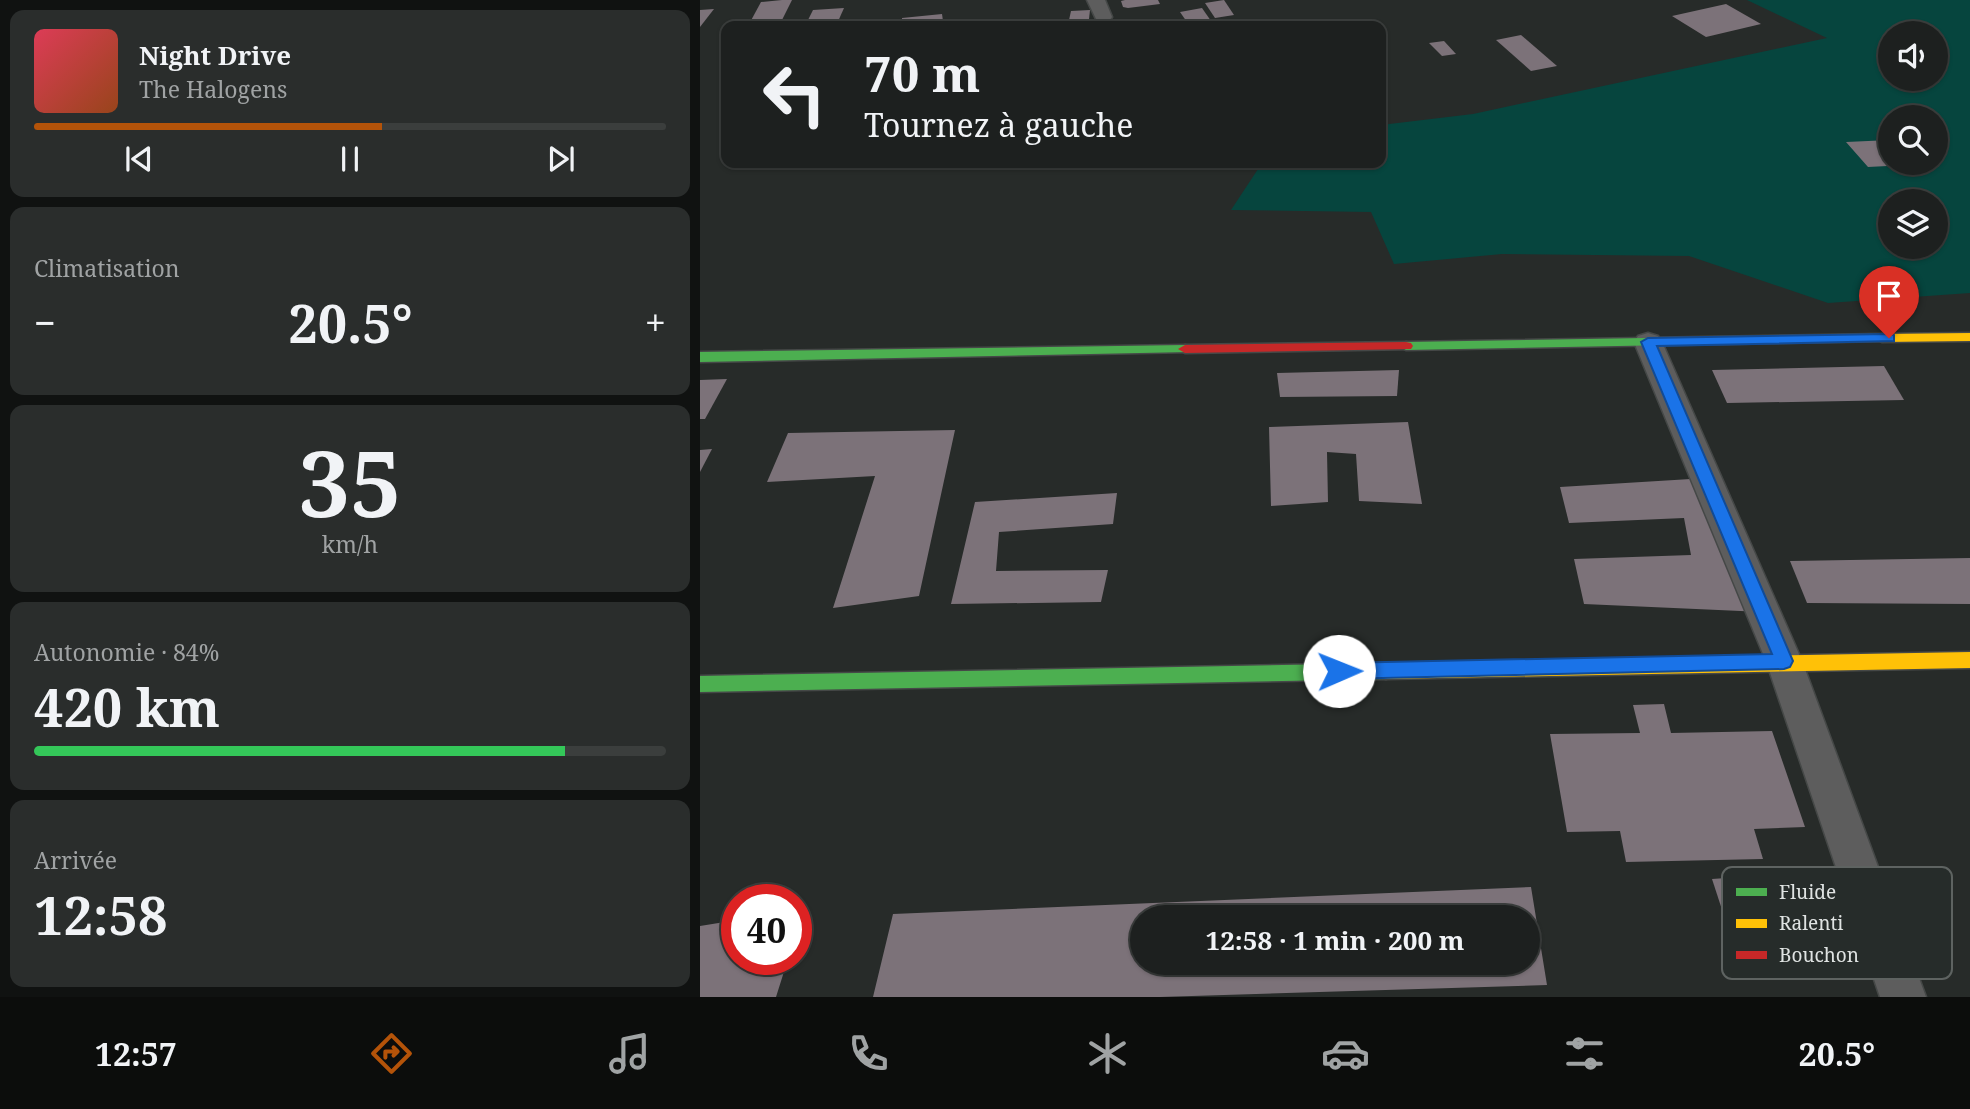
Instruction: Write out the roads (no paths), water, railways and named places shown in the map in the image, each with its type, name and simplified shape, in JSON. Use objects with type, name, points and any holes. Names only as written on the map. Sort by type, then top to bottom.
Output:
[{"type":"street","points":[[700,357],[1970,337]]},
{"type":"street","points":[[1648,342],[1784,661],[1857,867]]},
{"type":"street","points":[[700,684],[1784,661],[1970,660]]},
{"type":"street","points":[[1897,979],[1903,997]]}]
